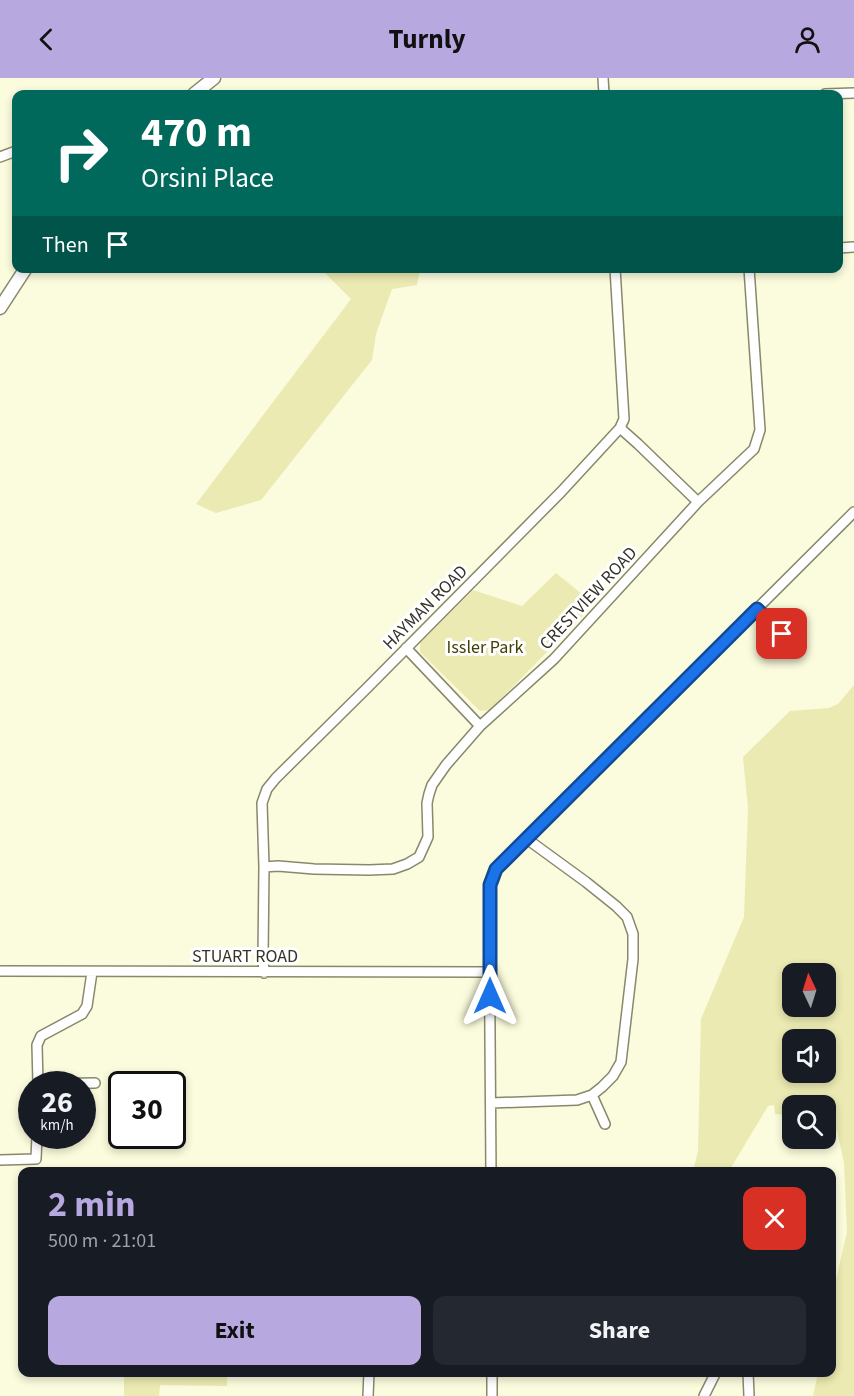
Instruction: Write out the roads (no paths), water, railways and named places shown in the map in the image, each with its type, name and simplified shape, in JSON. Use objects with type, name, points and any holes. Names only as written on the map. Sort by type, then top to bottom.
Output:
[{"type":"main road","points":[[199,90],[214,78]]},
{"type":"main road","points":[[0,308],[23,273]]},
{"type":"street","points":[[615,273],[624,419],[620,428],[698,502]]},
{"type":"street","name":"CRESTVIEW ROAD","points":[[264,867],[393,869],[419,856],[428,837],[427,803],[432,785],[446,765],[480,726],[554,659],[698,502],[754,448],[760,430],[749,273]]},
{"type":"street","name":"HAYMAN ROAD","points":[[264,973],[262,957],[264,867],[262,803],[267,789],[276,777],[561,492],[620,428]]},
{"type":"street","points":[[491,1167],[490,885],[496,869],[854,512]]},
{"type":"street","points":[[757,609],[788,640]]},
{"type":"street","points":[[406,648],[480,726]]},
{"type":"street","points":[[490,1103],[577,1100],[592,1095],[613,1076],[621,1062],[633,959],[633,934],[627,917],[586,882],[527,839]]},
{"type":"street","name":"STUART ROAD","points":[[0,971],[490,972]]},
{"type":"street","points":[[38,1071],[37,1045],[41,1036],[82,1014],[87,1006],[92,972]]},
{"type":"street","points":[[592,1095],[605,1124]]},
{"type":"street","points":[[0,1161],[36,1159],[37,1149]]},
{"type":"street","points":[[368,1396],[369,1377]]},
{"type":"street","points":[[492,1377],[492,1396]]},
{"type":"street","points":[[704,1396],[714,1377]]},
{"type":"street","points":[[748,1377],[750,1396]]},
{"type":"park label","name":"Issler Park","points":[[485,647]]}]
